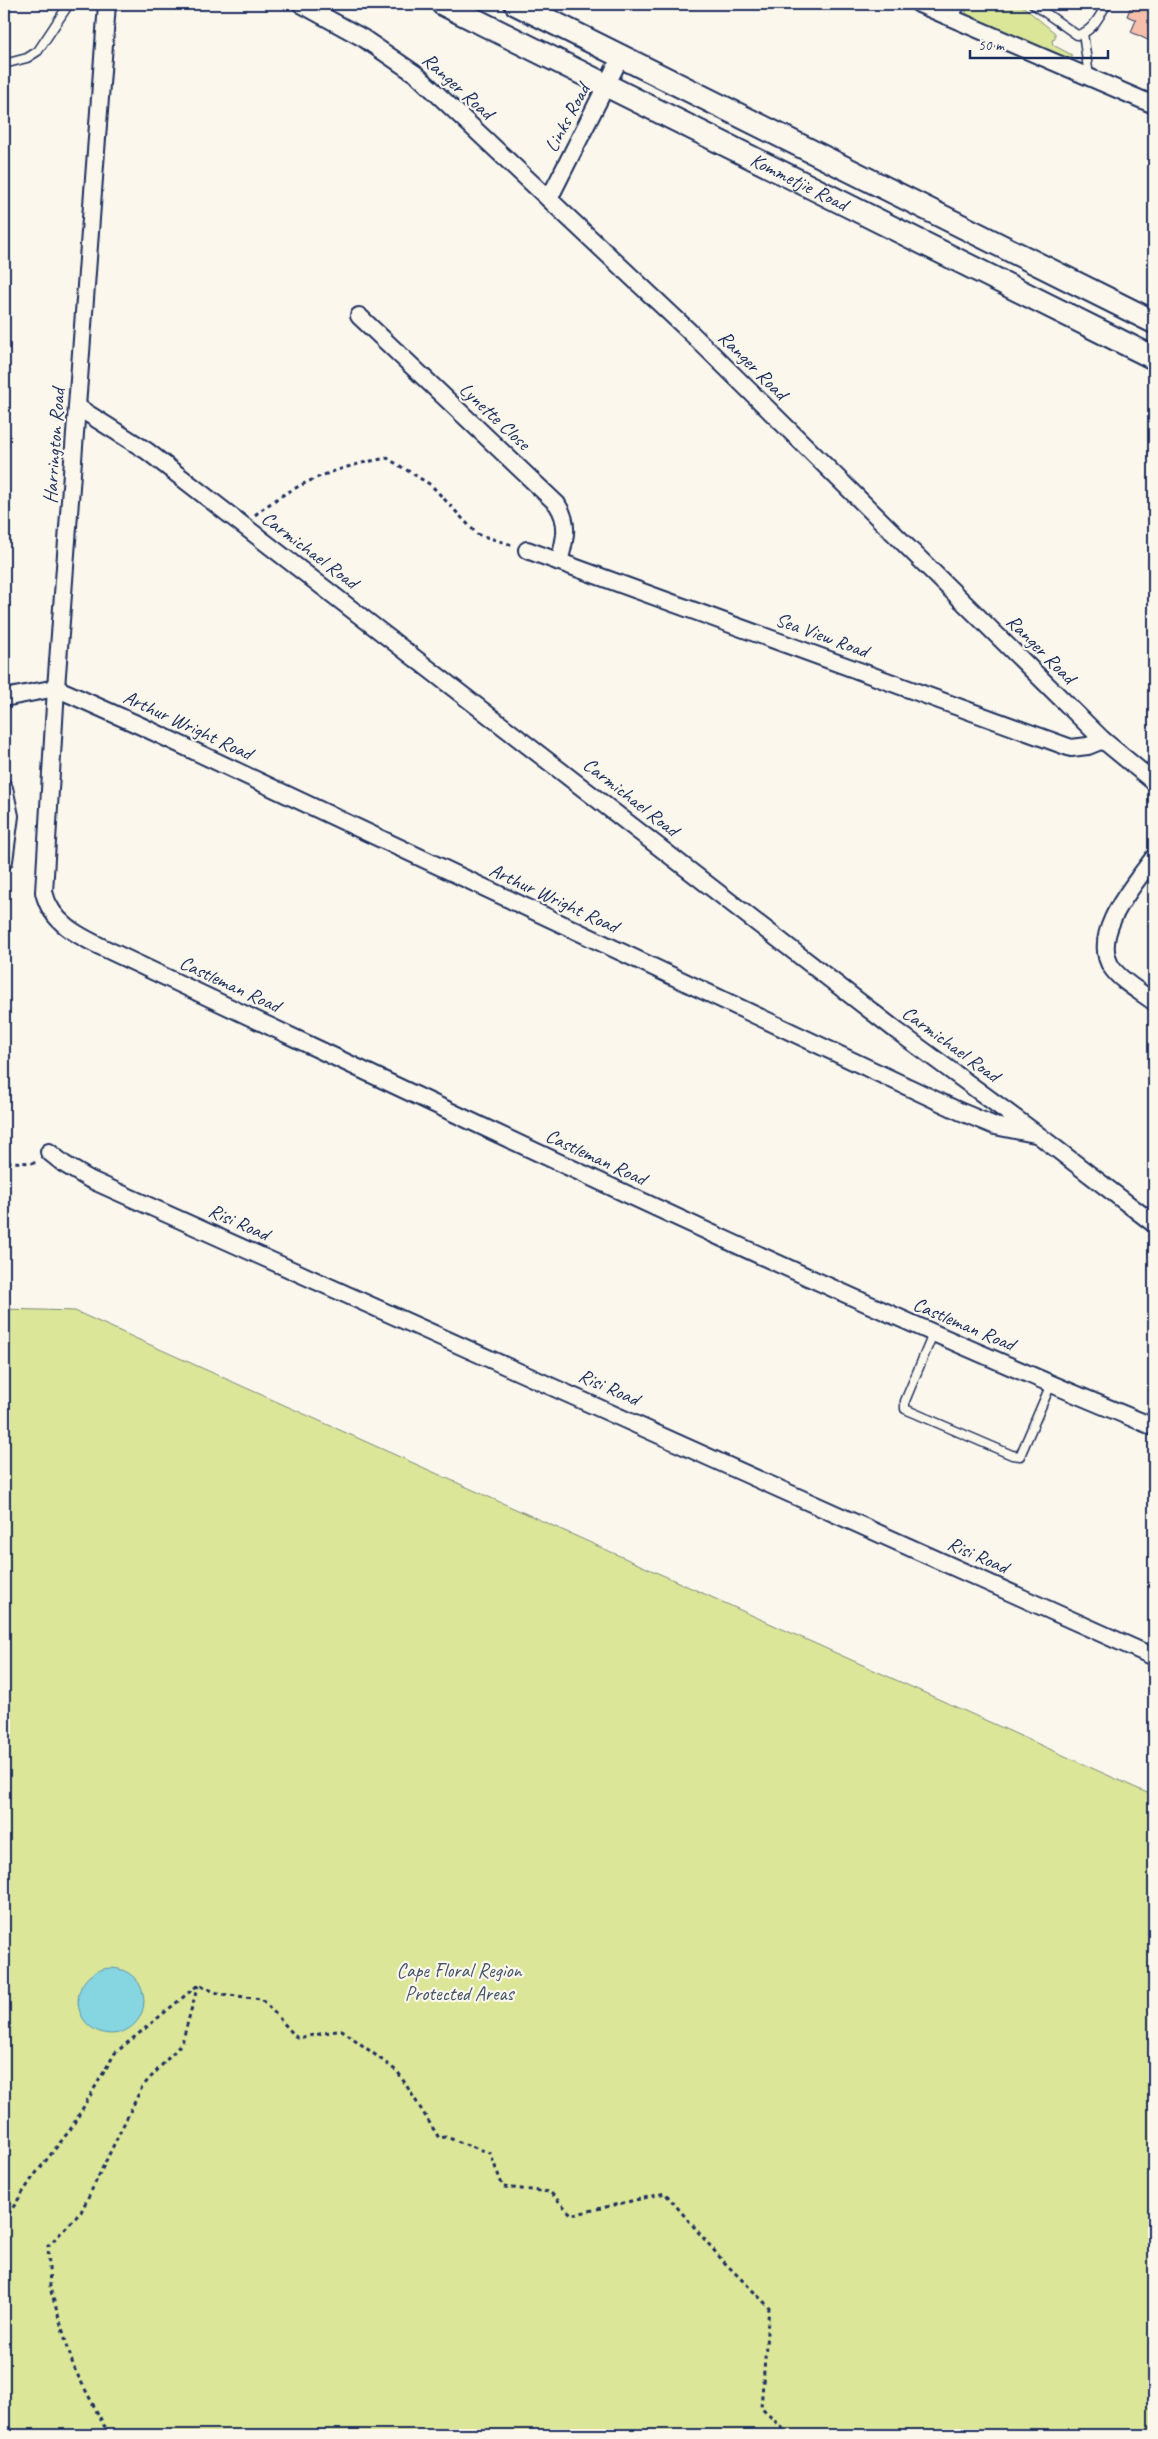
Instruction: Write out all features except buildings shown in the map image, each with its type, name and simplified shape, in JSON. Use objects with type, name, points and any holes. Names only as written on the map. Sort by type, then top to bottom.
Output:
[{"type":"main road","name":"Kommetjie Road","points":[[442,4],[1154,358]]},
{"type":"main road","name":"Kommetjie Road","points":[[516,4],[1154,322]]},
{"type":"street","name":"Harrington Road","points":[[44,892],[56,688],[79,408],[107,4]]},
{"type":"street","name":"Ranger Road","points":[[301,4],[363,38],[417,75],[690,332],[1103,740],[1154,782]]},
{"type":"street","points":[[919,4],[1154,105]]},
{"type":"street","name":"Links Road","points":[[549,199],[608,86],[621,56]]},
{"type":"street","name":"Lynette Close","points":[[359,316],[557,504],[564,517],[567,532],[559,562]]},
{"type":"street","name":"Carmichael Road","points":[[79,408],[147,451],[897,1031],[1037,1134],[1154,1224]]},
{"type":"street","name":"Sea View Road","points":[[527,550],[1071,748],[1088,746],[1103,740]]},
{"type":"street","points":[[4,698],[56,688]]},
{"type":"street","name":"Arthur Wright Road","points":[[56,688],[150,730],[959,1111],[1004,1128],[1037,1134]]},
{"type":"street","points":[[4,788],[10,816],[4,861]]},
{"type":"street","points":[[1154,856],[1127,894],[1108,928],[1105,948],[1113,970],[1154,1002]]},
{"type":"street","name":"Castleman Road","points":[[44,892],[50,908],[66,926],[108,950],[740,1248],[933,1334],[1154,1427]]},
{"type":"street","name":"Risi Road","points":[[49,1152],[64,1164],[89,1179],[159,1211],[556,1387],[1154,1657]]},
{"type":"lane","points":[[4,64],[28,58],[38,51],[69,4]]},
{"type":"lane","points":[[952,18],[963,4]]},
{"type":"lane","points":[[1033,4],[1074,34],[1083,33],[1092,27],[1107,4]]},
{"type":"lane","points":[[1083,33],[1089,76]]},
{"type":"lane","points":[[933,1334],[905,1401],[905,1409],[1003,1452],[1020,1456],[1051,1384]]},
{"type":"path","points":[[242,525],[264,507],[303,483],[357,463],[387,458],[430,485],[477,534],[527,550]]},
{"type":"path","points":[[4,1187],[5,1169],[10,1162],[64,1164]]},
{"type":"path","points":[[4,2221],[33,2177],[70,2130],[115,2052],[198,1985]]},
{"type":"path","points":[[109,2435],[74,2368],[50,2288],[48,2246],[81,2212],[142,2087],[182,2043],[198,1985]]},
{"type":"path","points":[[198,1985],[220,1994],[262,1999],[297,2038],[342,2030],[398,2072],[439,2138],[446,2137],[490,2153],[503,2187],[550,2192],[572,2214],[665,2193],[723,2261],[769,2307],[761,2408],[790,2435]]},
{"type":"green space","points":[[972,4],[1020,4],[1055,33],[1055,39],[1052,40],[1053,45],[1072,55],[1072,62],[966,17],[966,9]]},
{"type":"green space","name":"Cape Floral Region Protected Areas","points":[[4,1309],[75,1311],[1154,1796],[1154,2435],[4,2435]]},
{"type":"water","points":[[111,1968],[124,1971],[134,1978],[141,1988],[144,2001],[141,2014],[134,2024],[124,2031],[111,2034],[98,2031],[88,2024],[81,2014],[78,2001],[81,1988],[88,1978],[98,1971]]}]
